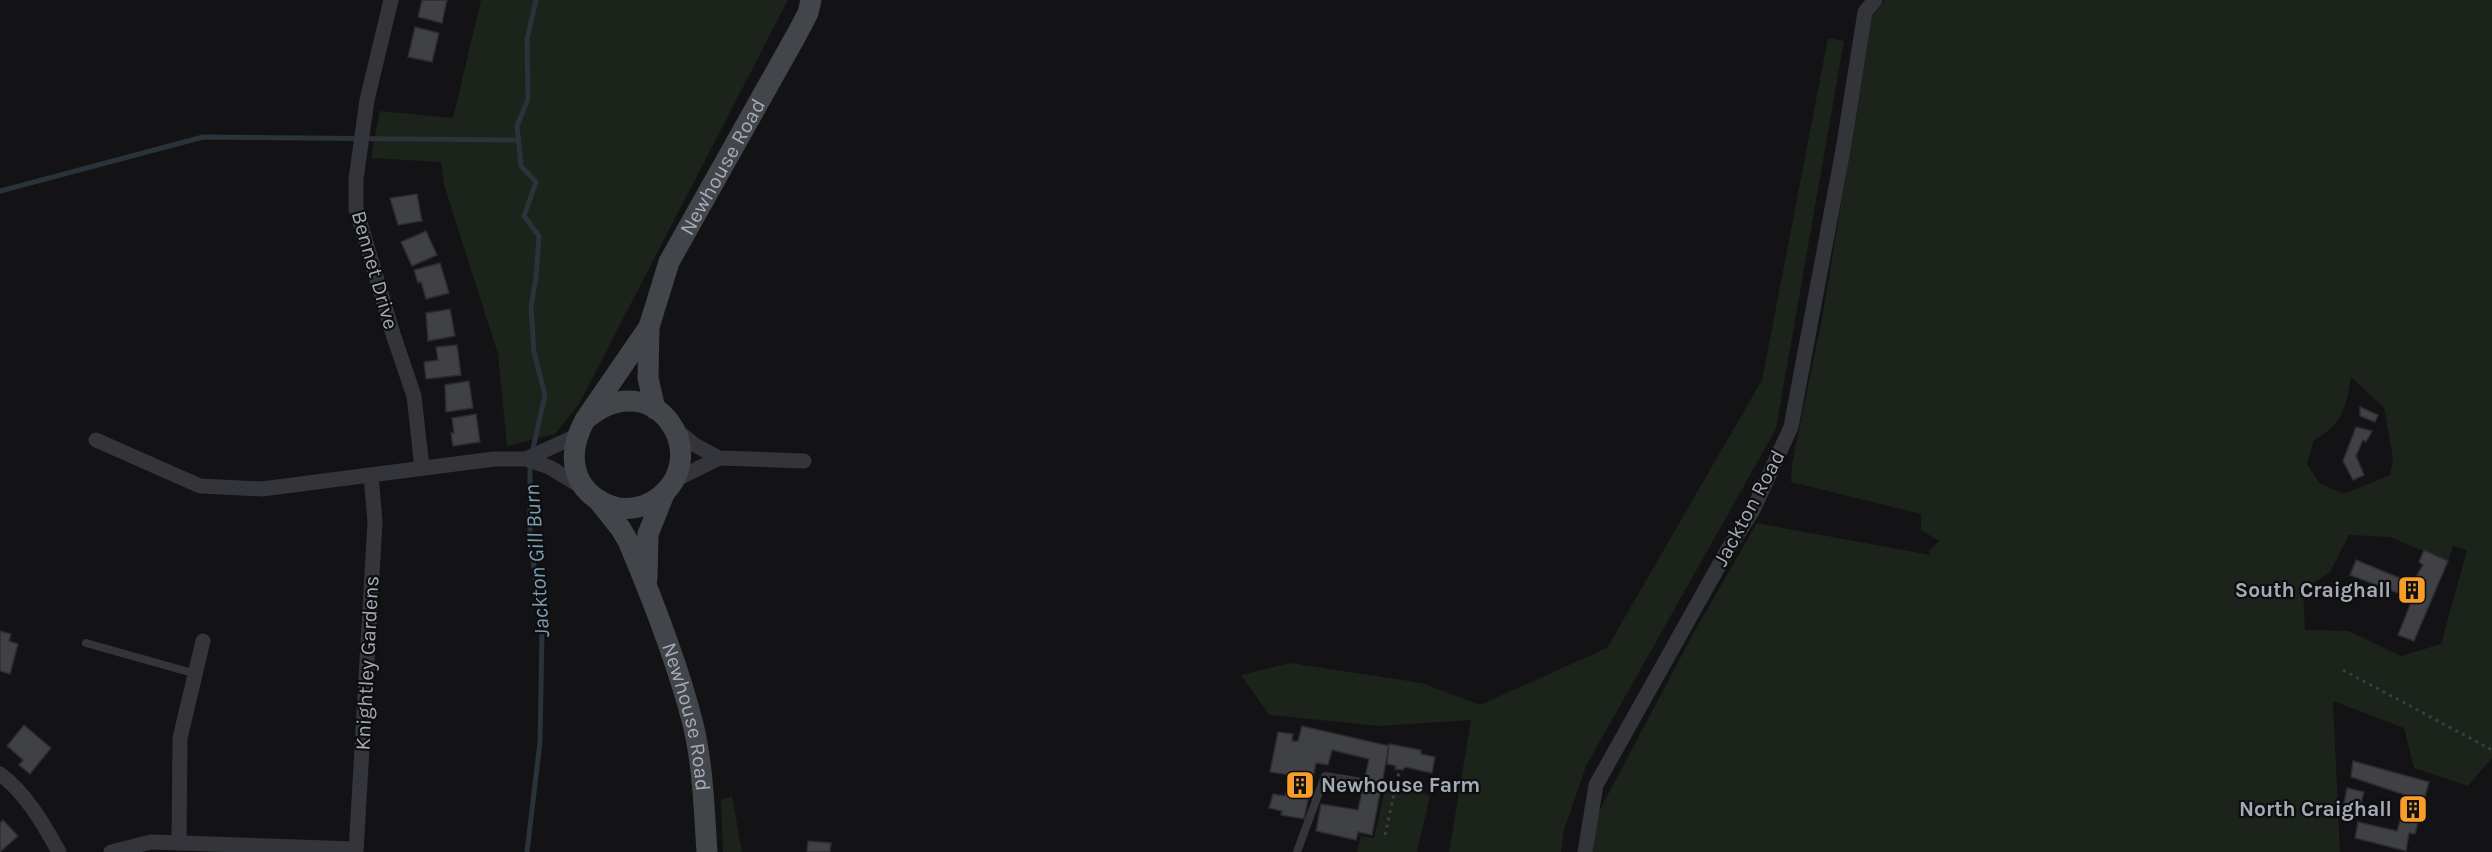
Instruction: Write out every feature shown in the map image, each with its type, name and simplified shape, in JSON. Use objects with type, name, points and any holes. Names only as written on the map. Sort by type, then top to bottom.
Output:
[{"type":"street","name":"Bennet Drive","points":[[392,0],[367,100],[356,179],[356,209],[414,396],[422,468]]},
{"type":"street","name":"Jackton Road","points":[[1585,852],[1596,785],[1727,551],[1753,510],[1791,427],[1843,150],[1865,12],[1875,0]]},
{"type":"street","name":"Newhouse Road","points":[[656,409],[648,378],[649,327],[669,262],[814,4]]},
{"type":"street","name":"Newhouse Road","points":[[580,428],[649,327]]},
{"type":"street","points":[[526,459],[580,428],[598,408],[615,401],[633,400],[656,409],[675,429],[695,445],[718,458],[804,460]]},
{"type":"street","points":[[580,428],[573,454],[574,463],[576,471],[591,494]]},
{"type":"street","points":[[669,487],[681,463],[680,446],[675,429]]},
{"type":"street","points":[[96,440],[200,486],[262,489],[494,459],[526,459],[549,467],[614,507],[633,508],[650,503],[669,487],[718,458]]},
{"type":"street","name":"Knightley Gardens","points":[[356,850],[375,522],[371,475]]},
{"type":"street","name":"Newhouse Road","points":[[647,586],[648,534],[669,487]]},
{"type":"street","name":"Newhouse Road","points":[[591,494],[621,529],[647,586],[672,654],[693,724],[704,792],[707,852]]},
{"type":"street","points":[[179,843],[180,738],[204,641]]},
{"type":"street","points":[[0,774],[11,782],[44,825],[59,852]]},
{"type":"street","points":[[111,852],[151,843],[356,850]]},
{"type":"lane","points":[[86,643],[196,674]]},
{"type":"lane","points":[[1297,852],[1324,776],[1357,781]]},
{"type":"path","points":[[2343,670],[2492,750]]},
{"type":"path","points":[[1385,836],[1399,772]]},
{"type":"shaded area","points":[[481,0],[788,0],[579,404],[555,434],[507,446],[498,354],[444,185],[441,162],[371,158],[380,111],[453,118]]},
{"type":"shaded area","points":[[1885,0],[2492,0],[2492,758],[2468,786],[2414,768],[2404,728],[2333,701],[2340,852],[1591,852],[1596,817],[1693,634],[1757,523],[1930,555],[1929,551],[1939,541],[1921,530],[1921,514],[1791,482],[1792,464],[1823,313],[1872,16]],"holes":[[[2351,377],[2384,408],[2393,458],[2390,475],[2344,494],[2319,483],[2307,464],[2314,440],[2331,428],[2342,414]],[[2349,535],[2390,537],[2448,561],[2453,546],[2467,550],[2441,644],[2401,656],[2349,631],[2305,630],[2303,590],[2330,572]]]},
{"type":"shaded area","points":[[1828,38],[1844,41],[1776,429],[1586,766],[1564,830],[1561,852],[1449,852],[1471,720],[1379,726],[1269,715],[1241,675],[1290,663],[1422,683],[1480,705],[1607,648],[1762,380]]},
{"type":"shaded area","points":[[1387,780],[1430,796],[1417,852],[1357,852],[1361,836],[1374,838]]},
{"type":"shaded area","points":[[732,796],[742,852],[723,852],[721,800]]},
{"type":"building","points":[[422,0],[447,0],[442,23],[418,17]]},
{"type":"building","points":[[415,27],[439,33],[432,62],[408,57]]},
{"type":"building","points":[[417,194],[422,221],[398,225],[390,198]]},
{"type":"building","points":[[426,231],[437,255],[412,266],[401,242]]},
{"type":"building","points":[[440,263],[449,293],[426,299],[421,282],[418,283],[414,270]]},
{"type":"building","points":[[450,309],[455,336],[428,341],[426,313]]},
{"type":"building","points":[[457,345],[461,375],[426,379],[424,362],[438,360],[436,347]]},
{"type":"building","points":[[469,381],[473,408],[446,412],[445,385]]},
{"type":"building","points":[[2360,407],[2378,415],[2375,422],[2360,416]]},
{"type":"building","points":[[476,414],[480,442],[453,446],[452,418]]},
{"type":"building","points":[[2356,427],[2372,431],[2366,442],[2363,440],[2356,456],[2364,475],[2353,480],[2343,461]]},
{"type":"building","name":"South Craighall","points":[[2424,550],[2448,561],[2414,641],[2398,635],[2410,605],[2406,596],[2350,575],[2356,560],[2412,583],[2423,565],[2419,562]]},
{"type":"building","points":[[0,631],[11,634],[9,641],[18,644],[10,674],[0,671]]},
{"type":"building","points":[[24,725],[51,748],[30,774],[19,765],[23,760],[7,746]]},
{"type":"building","name":"Newhouse Farm","points":[[1302,726],[1389,746],[1372,835],[1358,832],[1356,840],[1316,831],[1321,804],[1358,810],[1369,759],[1332,750],[1328,765],[1316,763],[1304,819],[1281,815],[1282,811],[1269,808],[1273,794],[1285,796],[1291,775],[1270,772],[1278,732],[1293,734],[1292,741],[1298,741]]},
{"type":"building","points":[[1389,744],[1421,750],[1421,754],[1435,757],[1432,773],[1405,767],[1403,770],[1395,769],[1396,766],[1387,764]]},
{"type":"building","name":"North Craighall","points":[[2353,761],[2429,782],[2415,834],[2409,833],[2406,851],[2355,838],[2358,822],[2397,831],[2408,796],[2351,777]]},
{"type":"building","points":[[2347,788],[2364,792],[2360,807],[2344,804]]},
{"type":"building","points":[[3,820],[18,836],[0,852],[0,823]]},
{"type":"building","points":[[808,841],[831,843],[830,852],[807,852]]},
{"type":"waterway","name":"Jackton Gill Burn","points":[[532,453],[545,395],[534,352],[531,307],[539,236],[524,216],[536,182],[521,166],[517,126],[528,99],[527,39],[536,0]]},
{"type":"waterway","points":[[0,191],[203,137],[519,140]]},
{"type":"waterway","name":"Jackton Gill Burn","points":[[527,852],[540,742],[542,630],[530,536],[530,462]]},
{"type":"place","name":"South Craighall","points":[[2412,590]]},
{"type":"place","name":"Newhouse Farm","points":[[1300,785]]},
{"type":"place","name":"North Craighall","points":[[2413,809]]}]
